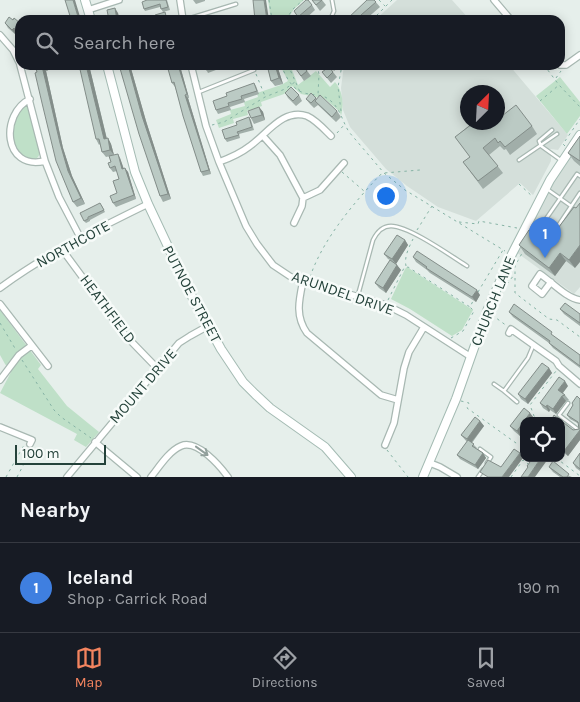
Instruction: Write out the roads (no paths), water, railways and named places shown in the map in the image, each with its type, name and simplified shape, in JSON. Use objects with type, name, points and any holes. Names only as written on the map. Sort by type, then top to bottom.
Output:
[{"type":"street","points":[[85,0],[90,15]]},
{"type":"street","points":[[88,10],[119,0]]},
{"type":"street","points":[[180,0],[183,15]]},
{"type":"street","points":[[494,0],[507,15]]},
{"type":"street","points":[[0,35],[15,54]]},
{"type":"street","points":[[565,64],[580,55]]},
{"type":"street","points":[[21,70],[45,161],[59,197],[80,238]]},
{"type":"street","name":"PUTNOE STREET","points":[[108,70],[135,172],[148,204],[176,266],[233,368],[255,394],[270,408],[325,447],[351,477]]},
{"type":"street","name":"ARUNDEL DRIVE","points":[[192,70],[206,126],[219,162],[246,226],[265,257],[291,277],[386,305],[471,357]]},
{"type":"street","points":[[30,99],[19,102],[11,110],[6,119],[4,137],[9,148],[24,160],[35,163],[45,161]]},
{"type":"street","points":[[219,162],[233,156],[263,136],[284,117],[300,114],[309,117],[331,136]]},
{"type":"street","name":"CHURCH LANE","points":[[423,477],[456,399],[487,311],[523,230],[562,161],[580,135]]},
{"type":"street","points":[[263,136],[280,155],[303,198],[302,206],[294,223]]},
{"type":"street","points":[[303,198],[320,190],[344,163]]},
{"type":"street","name":"NORTHCOTE","points":[[0,288],[61,248],[148,204]]},
{"type":"street","name":"HEATHFIELD","points":[[61,248],[125,335],[158,368]]},
{"type":"street","points":[[306,281],[299,300],[299,316],[302,325],[381,395],[398,400]]},
{"type":"street","points":[[550,282],[580,300]]},
{"type":"street","points":[[0,304],[48,366]]},
{"type":"street","name":"MOUNT DRIVE","points":[[67,477],[94,442],[180,344],[208,326]]},
{"type":"street","points":[[385,445],[394,423],[404,368],[409,352],[424,327]]},
{"type":"street","points":[[510,331],[556,361],[559,366],[580,384]]},
{"type":"street","points":[[1,376],[19,355],[31,346]]},
{"type":"street","points":[[0,427],[32,440],[30,444]]},
{"type":"street","points":[[94,442],[137,477]]},
{"type":"street","points":[[151,477],[174,452],[187,444],[194,446],[216,462],[228,477]]},
{"type":"street","points":[[430,463],[457,477]]},
{"type":"lane","points":[[332,0],[334,11],[332,15]]},
{"type":"lane","points":[[200,15],[236,4]]},
{"type":"lane","points":[[198,93],[254,70]]},
{"type":"lane","points":[[552,130],[539,141],[541,146],[562,161]]},
{"type":"lane","points":[[519,160],[557,134]]},
{"type":"lane","points":[[580,176],[577,174],[539,229],[550,238],[580,193]]},
{"type":"lane","points":[[546,188],[571,206]]},
{"type":"lane","points":[[357,297],[373,240],[377,232],[389,226],[415,235],[467,266]]},
{"type":"lane","points":[[504,391],[528,358],[534,345]]},
{"type":"lane","points":[[494,384],[517,402]]},
{"type":"lane","points":[[568,403],[559,415],[580,430]]},
{"type":"lane","points":[[478,477],[491,457],[480,449]]},
{"type":"place","name":"Iceland","points":[[545,258]]}]
